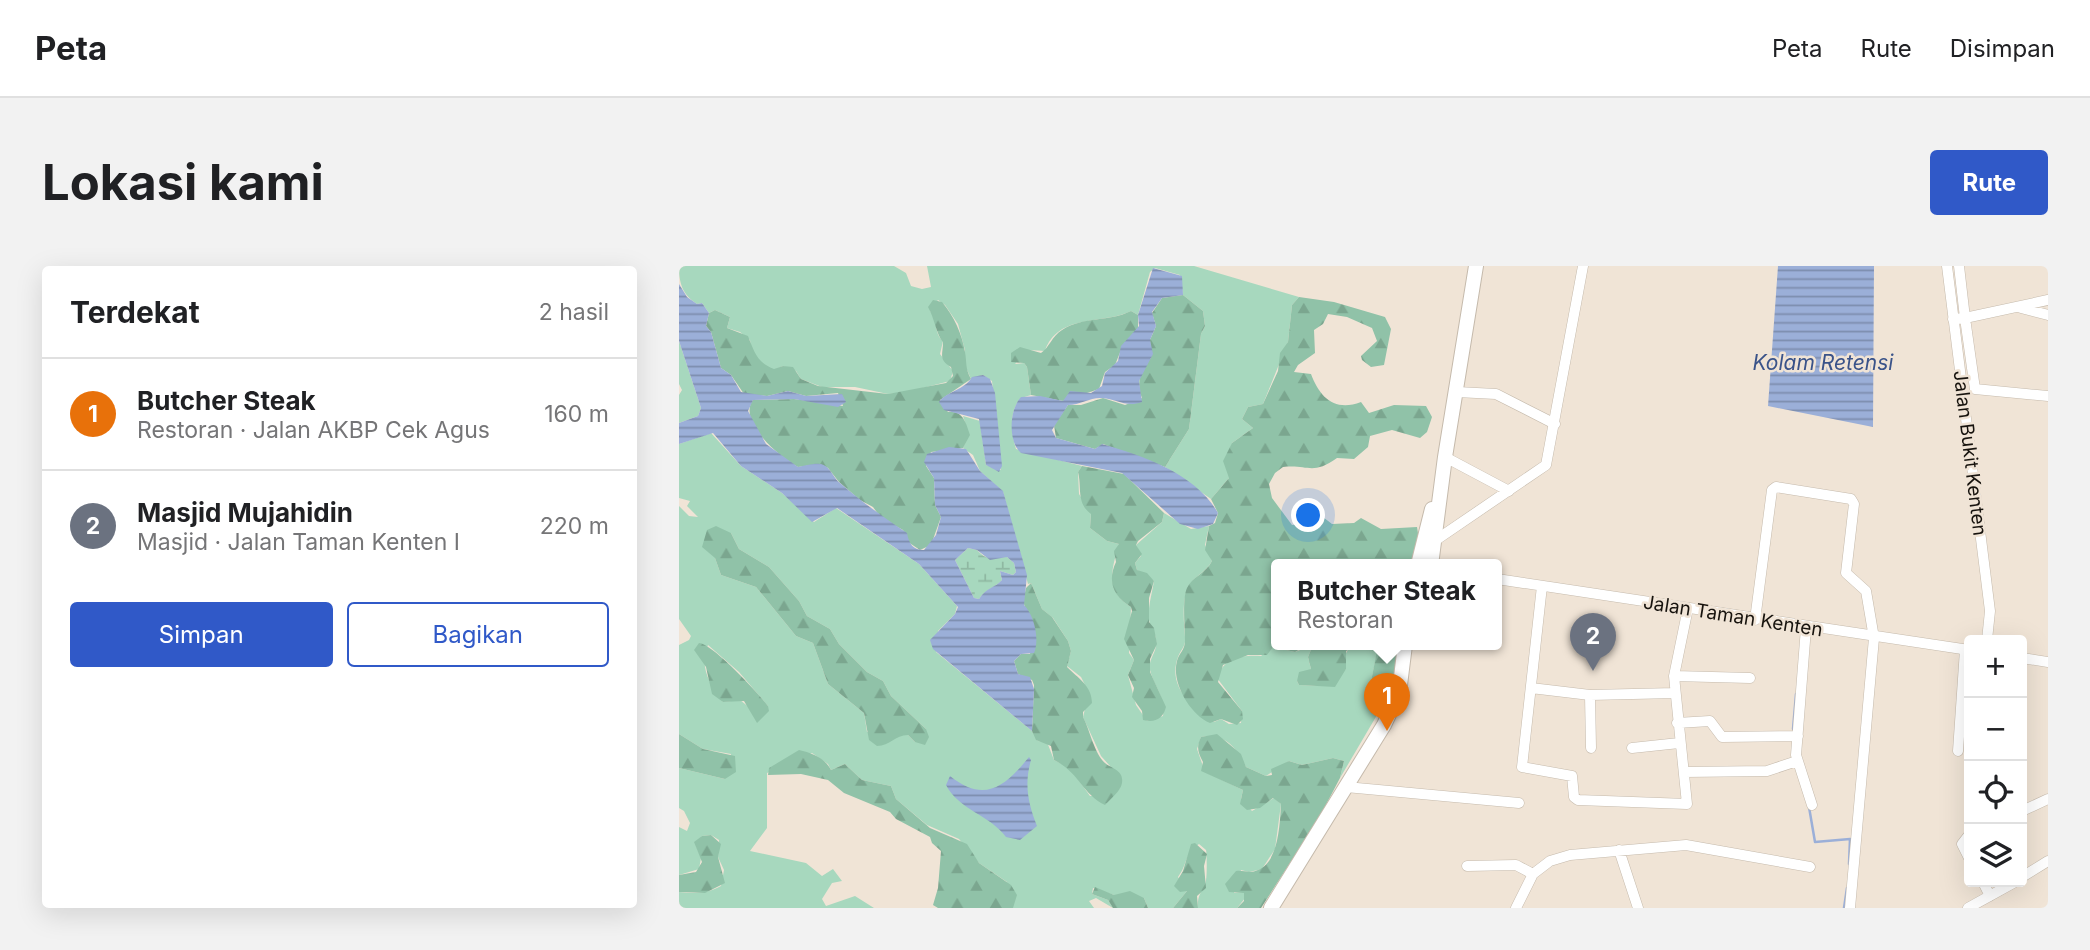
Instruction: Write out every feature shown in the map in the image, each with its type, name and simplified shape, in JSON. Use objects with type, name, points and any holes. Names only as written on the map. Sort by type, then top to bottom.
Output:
[{"type":"main road","points":[[1420,559],[1445,457],[1476,266]]},
{"type":"main road","points":[[1432,559],[1445,457]]},
{"type":"main road","points":[[1271,908],[1384,725],[1399,693],[1406,650]]},
{"type":"street","points":[[1436,540],[1546,465],[1583,266]]},
{"type":"street","name":"Jalan Bukit Kenten","points":[[1947,266],[1959,319],[1990,611],[1988,635]]},
{"type":"street","points":[[1959,266],[1959,319],[1975,389],[2048,396]]},
{"type":"street","points":[[1959,319],[2021,308],[2048,300]]},
{"type":"street","points":[[2021,308],[2048,315]]},
{"type":"street","points":[[1457,392],[1496,394],[1555,424]]},
{"type":"street","points":[[1445,457],[1510,491]]},
{"type":"street","points":[[1755,620],[1772,490],[1776,487],[1847,497],[1854,504],[1846,573],[1866,591],[1874,638],[1850,908]]},
{"type":"street","name":"Jalan Taman Kenten","points":[[1502,580],[1806,628],[1964,650]]},
{"type":"street","points":[[1542,586],[1522,764],[1525,769],[1572,776],[1574,797],[1578,800],[1687,804],[1674,677],[1688,608]]},
{"type":"street","points":[[1806,628],[1796,762],[1812,805]]},
{"type":"street","points":[[2027,659],[2048,662]]},
{"type":"street","points":[[1674,677],[1750,678]]},
{"type":"street","points":[[1958,751],[1964,684]]},
{"type":"street","points":[[1531,688],[1590,695],[1675,693]]},
{"type":"street","points":[[1590,695],[1591,748]]},
{"type":"street","points":[[1677,723],[1710,721],[1722,737],[1798,736]]},
{"type":"street","points":[[1632,748],[1679,744]]},
{"type":"street","points":[[1683,772],[1767,771],[1796,762]]},
{"type":"street","points":[[1346,787],[1519,803]]},
{"type":"street","points":[[2027,809],[2048,799]]},
{"type":"street","points":[[1516,908],[1533,874],[1560,857],[1686,845],[1810,867]]},
{"type":"street","points":[[1619,850],[1638,908]]},
{"type":"street","points":[[2027,874],[2048,861]]},
{"type":"street","points":[[1467,866],[1516,865],[1533,874]]},
{"type":"street","points":[[1986,887],[1990,896]]},
{"type":"street","points":[[1968,908],[2006,887]]},
{"type":"green space","points":[[679,266],[894,266],[906,273],[911,286],[922,289],[931,287],[927,266],[1194,266],[1299,297],[1292,305],[1288,342],[1263,404],[1248,407],[1242,419],[1253,428],[1232,443],[1229,478],[1211,499],[1165,467],[1189,429],[1201,334],[1205,326],[1203,311],[1183,295],[1180,275],[1155,268],[1150,272],[1138,315],[1131,311],[1071,325],[1051,339],[1045,351],[1029,350],[1015,364],[1024,363],[1027,367],[1031,395],[1021,398],[1014,409],[1012,429],[1016,449],[1082,466],[1078,472],[1079,494],[1091,513],[1090,528],[1107,541],[1119,544],[1114,562],[1113,586],[1122,600],[1131,607],[1129,653],[1134,660],[1128,675],[1136,705],[1147,721],[1163,716],[1163,709],[1150,666],[1156,648],[1149,614],[1154,581],[1137,570],[1135,563],[1141,556],[1136,545],[1162,522],[1164,513],[1191,529],[1209,526],[1205,545],[1212,561],[1187,589],[1184,610],[1185,643],[1175,668],[1176,678],[1184,696],[1214,722],[1221,719],[1229,724],[1241,723],[1242,711],[1217,678],[1224,666],[1235,659],[1261,656],[1271,648],[1295,652],[1311,650],[1308,657],[1311,669],[1297,681],[1299,685],[1322,686],[1346,669],[1345,655],[1348,650],[1377,650],[1370,687],[1376,695],[1388,692],[1387,698],[1340,778],[1344,761],[1333,758],[1302,765],[1289,761],[1266,776],[1246,767],[1234,748],[1223,739],[1201,737],[1197,749],[1205,772],[1243,790],[1241,799],[1252,811],[1274,798],[1281,804],[1275,849],[1262,869],[1249,872],[1241,870],[1234,893],[1244,892],[1246,897],[1237,908],[1198,908],[1207,870],[1206,850],[1199,844],[1190,852],[1178,877],[1187,891],[1173,908],[1148,908],[1144,898],[1114,895],[1093,888],[1092,894],[1108,900],[1113,908],[1096,898],[1089,901],[1094,908],[1013,908],[1007,882],[979,863],[959,839],[927,825],[896,799],[891,786],[862,780],[845,764],[831,770],[828,764],[812,753],[767,773],[767,828],[750,851],[806,863],[822,876],[833,869],[842,881],[832,883],[822,899],[826,906],[855,896],[874,908],[679,908],[679,892],[700,893],[716,889],[721,886],[724,870],[718,857],[719,840],[711,835],[702,836],[696,846],[701,858],[699,869],[679,875],[679,827],[687,831],[690,823],[684,811],[679,808],[679,768],[725,779],[731,754],[703,749],[679,734],[679,645],[691,636],[679,619],[679,506],[689,516],[698,517],[687,506],[690,501],[679,498],[679,444],[711,433],[741,466],[782,493],[814,522],[836,508],[919,564],[957,606],[955,614],[938,631],[936,652],[1032,731],[1038,741],[1047,742],[1054,760],[1070,768],[1090,796],[1113,796],[1120,788],[1083,717],[1089,693],[1081,677],[1067,666],[1071,651],[1068,641],[1053,618],[1042,609],[1031,583],[1028,584],[1003,492],[980,471],[973,455],[963,448],[969,435],[963,416],[980,421],[986,465],[1001,470],[992,381],[983,375],[971,379],[964,363],[965,350],[958,324],[945,305],[938,300],[930,311],[938,335],[943,341],[940,354],[953,371],[950,381],[888,394],[855,387],[822,387],[801,379],[796,371],[783,366],[774,370],[755,355],[750,340],[740,332],[727,328],[730,317],[715,310],[709,313],[702,303],[697,304],[688,296],[681,283]],"holes":[[[731,533],[739,549],[769,567],[799,601],[807,616],[830,629],[839,644],[867,672],[883,681],[891,696],[926,729],[915,742],[908,735],[867,732],[864,713],[828,684],[813,643],[796,636],[756,587],[721,575],[715,558]],[[708,645],[739,672],[768,706],[750,708],[740,700],[723,702],[713,688],[705,668]]]},
{"type":"green space","points":[[1183,295],[1203,311],[1205,326],[1201,334],[1189,429],[1165,467],[1103,444],[1095,449],[1056,438],[1054,425],[1068,405],[1081,405],[1103,398],[1125,405],[1142,398],[1140,376],[1151,358],[1150,340],[1156,326],[1152,313],[1162,298]]},
{"type":"green space","points":[[1299,297],[1334,302],[1385,317],[1391,329],[1384,365],[1371,367],[1361,356],[1377,341],[1372,328],[1347,317],[1328,314],[1323,324],[1314,330],[1315,353],[1298,365],[1294,372],[1311,374],[1319,390],[1330,401],[1343,405],[1361,402],[1369,413],[1394,405],[1426,406],[1432,417],[1427,432],[1420,438],[1392,430],[1370,436],[1368,447],[1354,459],[1337,458],[1316,468],[1283,467],[1275,473],[1269,484],[1272,498],[1292,525],[1302,524],[1319,514],[1332,524],[1354,523],[1361,518],[1381,529],[1417,527],[1422,559],[1271,559],[1271,650],[1267,655],[1248,655],[1223,665],[1218,682],[1242,711],[1243,719],[1237,725],[1221,719],[1210,723],[1189,705],[1177,678],[1177,661],[1185,644],[1185,593],[1189,584],[1212,561],[1205,550],[1209,526],[1215,523],[1218,513],[1211,499],[1229,478],[1223,461],[1232,443],[1253,428],[1242,419],[1248,407],[1263,404],[1278,371],[1280,353],[1288,342],[1292,305]]},
{"type":"green space","points":[[933,300],[942,302],[957,326],[971,379],[940,400],[948,412],[957,413],[963,418],[970,435],[963,448],[931,452],[926,466],[934,478],[935,505],[941,517],[931,545],[920,550],[908,542],[903,530],[881,518],[873,507],[839,482],[828,468],[820,464],[798,467],[781,456],[755,428],[751,418],[753,400],[794,399],[843,406],[838,393],[806,396],[788,391],[767,396],[744,394],[731,375],[721,368],[711,332],[706,326],[709,313],[715,310],[730,317],[727,328],[748,336],[757,356],[774,369],[793,367],[801,379],[818,386],[888,394],[946,383],[953,376],[951,367],[943,359],[943,342],[928,307]]},
{"type":"green space","points":[[1131,311],[1138,315],[1138,328],[1121,350],[1115,365],[1105,372],[1099,389],[1063,401],[1031,395],[1027,367],[1024,363],[1011,362],[1011,353],[1020,347],[1041,353],[1059,333],[1070,326]]},
{"type":"green space","points":[[679,341],[701,408],[698,416],[679,423],[679,395],[682,390],[679,384]]},
{"type":"green space","points":[[1082,466],[1124,474],[1164,513],[1162,522],[1138,541],[1136,545],[1142,554],[1135,563],[1137,570],[1147,573],[1154,581],[1149,598],[1149,622],[1154,628],[1157,644],[1150,659],[1150,672],[1166,707],[1163,715],[1155,720],[1143,720],[1142,711],[1132,697],[1134,688],[1128,675],[1134,660],[1124,639],[1132,611],[1116,593],[1112,582],[1116,562],[1114,551],[1119,544],[1107,541],[1090,528],[1091,514],[1083,505],[1080,495],[1078,472]]},
{"type":"green space","points":[[716,526],[731,533],[739,549],[769,567],[799,601],[807,616],[830,629],[839,644],[867,672],[883,681],[891,696],[926,729],[929,737],[925,745],[915,742],[908,735],[882,746],[869,740],[864,713],[828,684],[813,643],[796,636],[756,587],[721,575],[715,558],[702,547],[707,530]]},
{"type":"green space","points":[[968,548],[987,557],[1007,557],[1014,563],[1016,572],[1013,575],[1000,571],[1002,580],[979,599],[974,598],[955,560]]},
{"type":"green space","points":[[1031,583],[1042,609],[1052,617],[1068,641],[1071,651],[1067,667],[1090,692],[1092,703],[1083,712],[1083,717],[1095,747],[1101,759],[1121,775],[1120,789],[1105,805],[1054,760],[1051,746],[1036,740],[1032,731],[1034,685],[1032,680],[1018,674],[1014,661],[1021,654],[1030,654],[1033,643],[1033,625],[1023,601],[1026,588]]},
{"type":"green space","points":[[699,643],[706,645],[724,660],[768,706],[769,711],[757,723],[744,701],[723,702],[712,694],[706,667],[694,650]]},
{"type":"green space","points":[[1311,650],[1348,650],[1346,669],[1335,687],[1299,685],[1299,672],[1311,669],[1308,657]]},
{"type":"green space","points":[[1377,650],[1402,650],[1390,689],[1376,695],[1370,687]]},
{"type":"green space","points":[[679,734],[703,749],[735,756],[736,772],[725,779],[679,768]]},
{"type":"green space","points":[[1217,734],[1241,754],[1246,767],[1266,776],[1272,775],[1271,769],[1289,761],[1302,765],[1333,758],[1344,761],[1340,778],[1319,818],[1261,908],[1237,908],[1244,901],[1244,893],[1229,892],[1225,884],[1236,871],[1255,871],[1265,866],[1270,859],[1277,841],[1281,804],[1273,798],[1260,808],[1247,810],[1240,804],[1243,790],[1201,771],[1203,762],[1198,750],[1199,741],[1201,737]]},
{"type":"green space","points":[[799,750],[818,757],[831,770],[845,764],[862,780],[891,786],[896,799],[930,828],[967,844],[979,863],[1011,885],[1017,895],[1013,908],[938,908],[933,905],[938,888],[941,851],[932,843],[930,837],[896,819],[890,812],[844,793],[828,780],[801,774],[768,775],[769,768]]},
{"type":"green space","points":[[711,835],[721,844],[718,857],[725,883],[705,893],[679,892],[679,875],[696,872],[702,862],[694,842],[702,836]]},
{"type":"green space","points":[[1195,843],[1207,854],[1204,866],[1206,888],[1197,896],[1198,908],[1173,908],[1187,891],[1180,892],[1174,886],[1183,871],[1191,844]]},
{"type":"green space","points":[[1095,887],[1114,895],[1130,891],[1144,898],[1148,908],[1113,908],[1108,900],[1092,894]]},
{"type":"water","name":"Kolam Retensi","points":[[1778,266],[1874,266],[1873,427],[1768,406]]},
{"type":"water","points":[[1153,268],[1182,276],[1183,295],[1162,298],[1152,312],[1156,326],[1150,340],[1153,354],[1139,381],[1142,402],[1126,404],[1098,398],[1068,405],[1052,430],[1056,438],[1095,449],[1102,444],[1151,461],[1183,477],[1197,487],[1218,513],[1213,524],[1198,529],[1180,524],[1122,473],[1021,453],[1012,434],[1012,418],[1021,397],[1040,396],[1063,401],[1070,391],[1091,393],[1102,386],[1105,373],[1118,361],[1121,346],[1139,326],[1138,315]]},
{"type":"water","points":[[679,284],[687,297],[697,304],[702,303],[709,313],[706,326],[711,332],[721,368],[731,375],[741,392],[767,396],[788,391],[806,396],[842,394],[846,402],[838,407],[794,399],[753,400],[748,411],[766,444],[798,467],[818,464],[826,467],[848,490],[907,533],[914,548],[924,550],[936,535],[941,517],[935,505],[934,478],[924,462],[927,454],[949,447],[966,449],[980,471],[1003,491],[1027,575],[1024,605],[1035,628],[1036,647],[1034,653],[1021,654],[1014,661],[1018,674],[1030,677],[1034,689],[1032,731],[933,649],[930,640],[955,614],[958,607],[919,564],[837,508],[812,522],[782,493],[741,466],[713,433],[679,444],[679,423],[698,416],[701,408],[679,341]],"holes":[[[968,548],[977,550],[990,560],[1007,557],[1014,563],[1016,572],[1013,575],[1000,571],[1002,580],[979,599],[974,598],[955,560]]]},
{"type":"water","points":[[983,375],[990,379],[995,393],[1002,466],[999,472],[986,465],[979,419],[944,410],[939,402],[965,385],[972,377]]},
{"type":"water","points":[[1029,757],[1028,793],[1037,826],[1020,840],[1006,837],[992,823],[959,801],[946,785],[950,776],[973,789],[993,788],[1011,777]]},
{"type":"waterway","points":[[1793,729],[1796,694]]},
{"type":"waterway","points":[[1809,807],[1815,842],[1850,839],[1849,864]]},
{"type":"waterway","points":[[1844,908],[1847,888]]},
{"type":"place","name":"Masjid Mujahidin","points":[[1593,671]]},
{"type":"place","name":"Butcher Steak","points":[[1387,731]]}]
